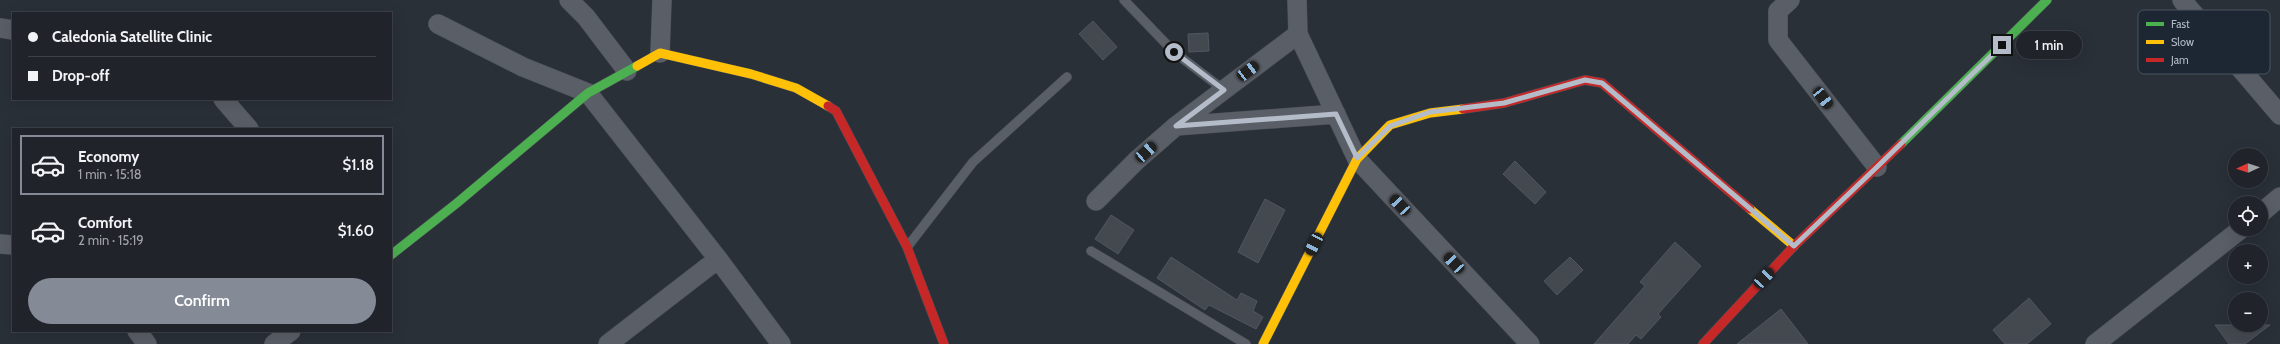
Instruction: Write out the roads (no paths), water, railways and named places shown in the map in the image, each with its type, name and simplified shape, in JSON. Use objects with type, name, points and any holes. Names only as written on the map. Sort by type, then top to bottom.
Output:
[{"type":"street","points":[[569,0],[586,17],[627,71]]},
{"type":"street","points":[[660,53],[662,0]]},
{"type":"street","points":[[1297,0],[1298,34],[1357,158],[1530,344]]},
{"type":"street","points":[[1790,0],[1778,11],[1778,40],[1877,167]]},
{"type":"street","points":[[1703,344],[1794,246],[1877,167],[2047,0]]},
{"type":"street","points":[[2182,0],[2191,10]]},
{"type":"street","points":[[438,24],[523,68],[588,92],[718,259],[781,344]]},
{"type":"street","points":[[0,28],[12,30]]},
{"type":"street","points":[[1096,201],[1137,160],[1176,126],[1298,34]]},
{"type":"street","points":[[392,254],[457,203],[588,92],[660,53],[751,74],[796,88],[836,111],[907,247],[944,344]]},
{"type":"street","points":[[2245,74],[2280,115]]},
{"type":"street","points":[[1264,344],[1357,158],[1390,126],[1430,112],[1504,103],[1585,80],[1602,83],[1794,246]]},
{"type":"street","points":[[224,100],[248,128]]},
{"type":"street","points":[[1176,126],[1336,114]]},
{"type":"street","points":[[2268,207],[2280,197]]},
{"type":"street","points":[[2095,344],[2232,236]]},
{"type":"street","points":[[0,244],[12,245]]},
{"type":"street","points":[[608,344],[718,259]]},
{"type":"street","points":[[138,332],[147,344]]},
{"type":"street","points":[[274,344],[290,332]]},
{"type":"lane","points":[[1124,0],[1174,52],[1224,90]]},
{"type":"lane","points":[[907,247],[973,162],[1067,78]]},
{"type":"lane","points":[[1091,251],[1246,344]]}]
